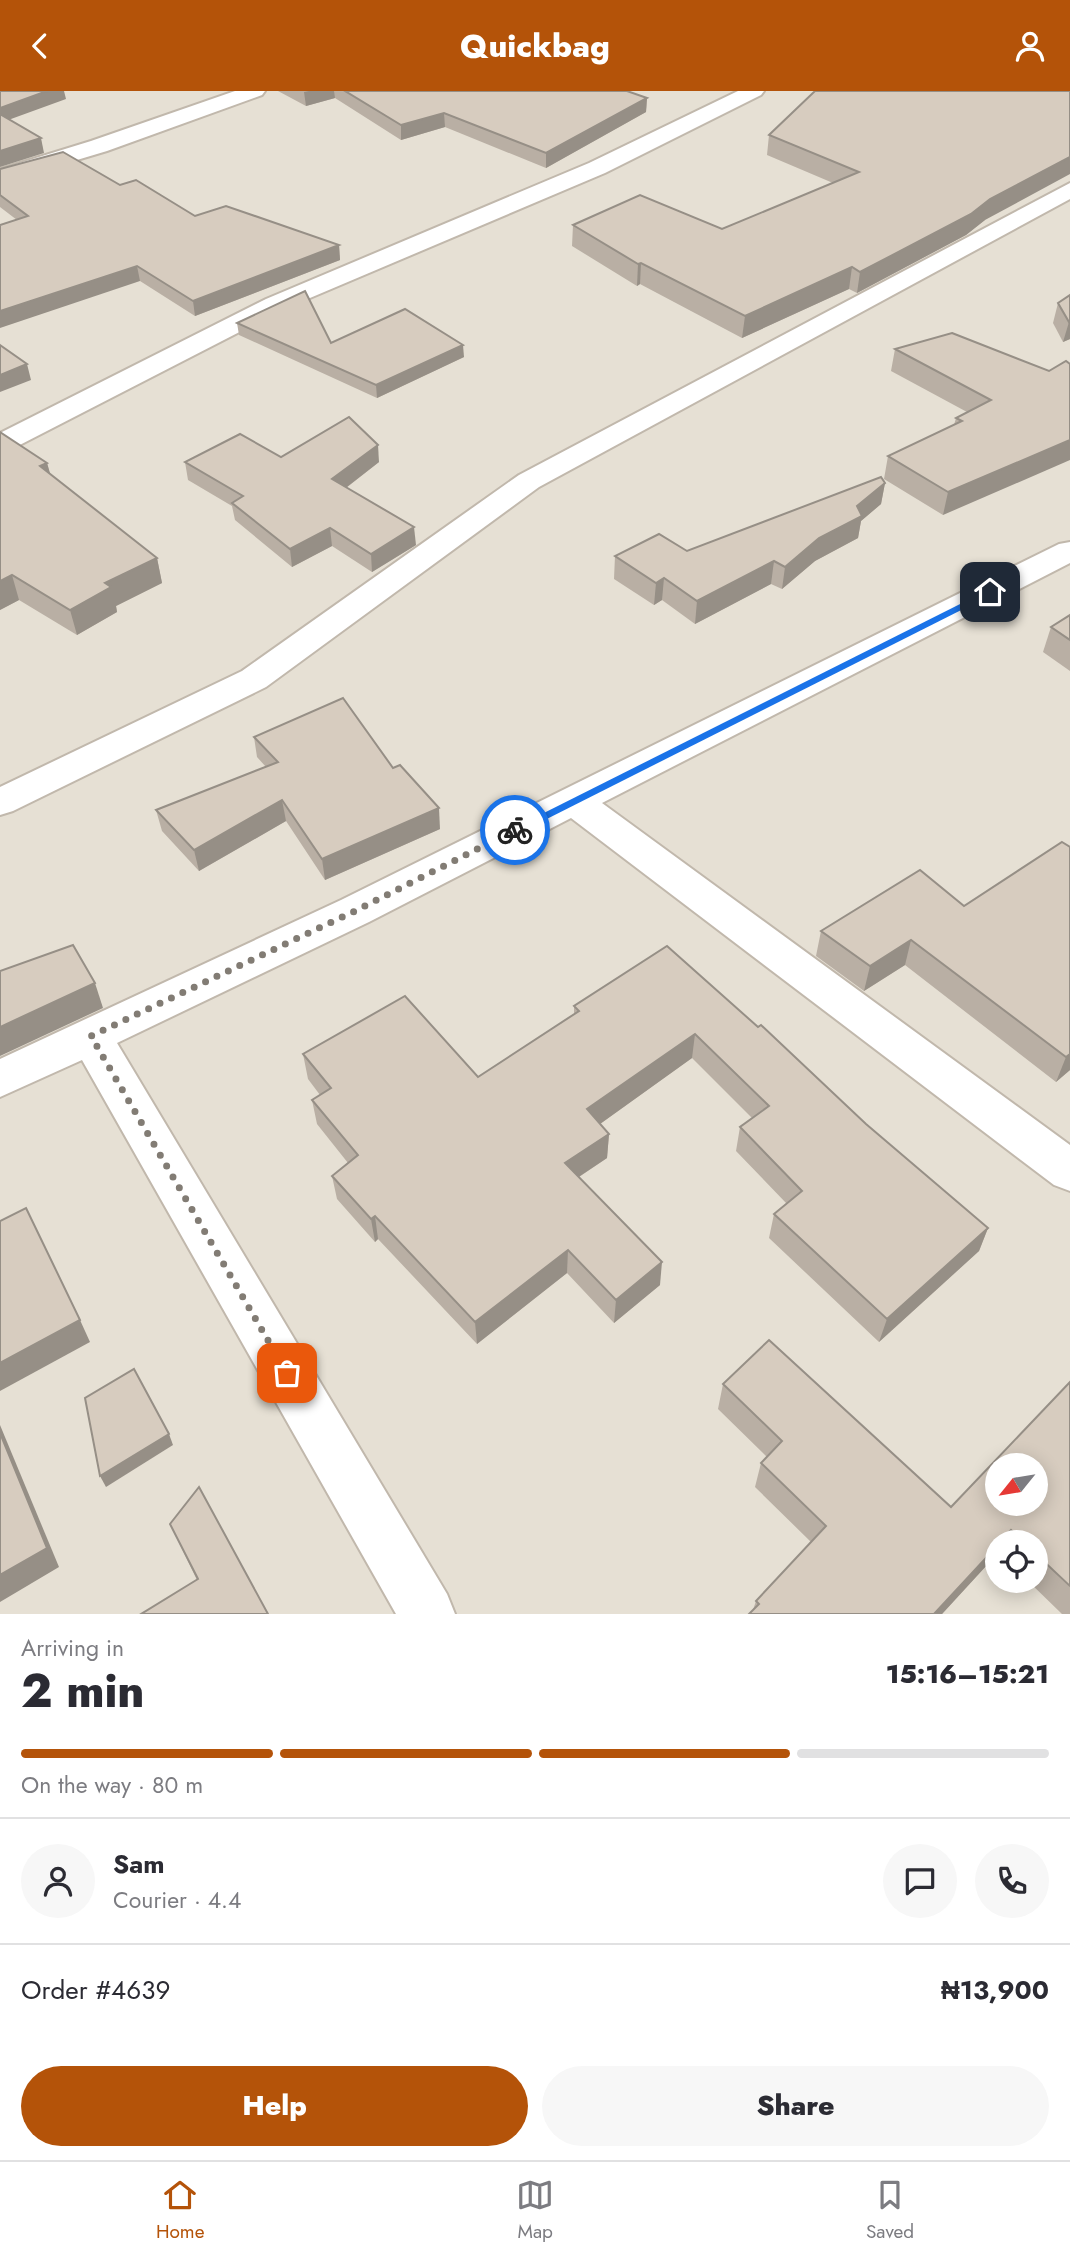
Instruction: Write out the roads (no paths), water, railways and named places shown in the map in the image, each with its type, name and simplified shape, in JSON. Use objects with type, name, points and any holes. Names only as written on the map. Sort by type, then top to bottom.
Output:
[{"type":"street","points":[[0,176],[99,146],[256,91]]},
{"type":"street","points":[[0,445],[275,304],[597,168],[754,91]]},
{"type":"street","points":[[0,802],[254,679],[529,481],[1070,190]]},
{"type":"street","points":[[0,1079],[355,911],[1070,551]]},
{"type":"street","points":[[574,801],[1070,1171]]},
{"type":"street","points":[[91,1036],[426,1614]]}]
